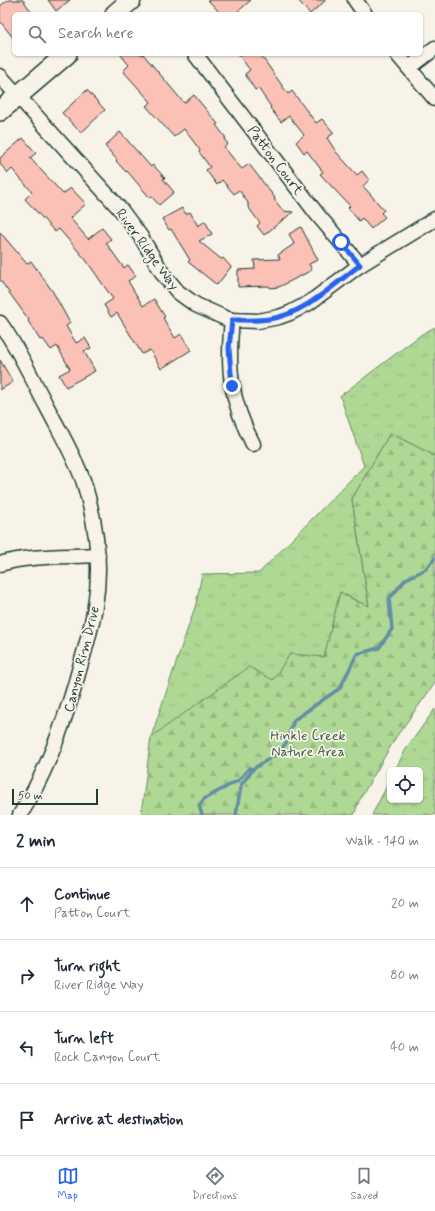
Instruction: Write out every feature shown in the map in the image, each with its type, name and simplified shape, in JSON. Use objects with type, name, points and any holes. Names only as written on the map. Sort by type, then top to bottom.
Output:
[{"type":"main road","points":[[117,12],[131,0]]},
{"type":"main road","points":[[0,111],[65,56]]},
{"type":"street","points":[[355,0],[364,12]]},
{"type":"street","points":[[409,68],[435,48]]},
{"type":"street","name":"Patton Court","points":[[197,56],[317,214],[360,265]]},
{"type":"street","points":[[399,56],[435,99]]},
{"type":"street","name":"River Ridge Way","points":[[0,76],[121,210],[141,237],[163,274],[178,292],[196,306],[232,320],[258,320],[279,317],[290,313],[309,303],[360,265],[435,219]]},
{"type":"street","points":[[232,320],[229,348],[232,386],[236,405],[253,444]]},
{"type":"street","name":"Canyon Rim Drive","points":[[0,323],[18,352],[73,457],[83,482],[91,509],[98,555],[98,577],[90,631],[64,722],[54,750],[42,776],[20,815]]},
{"type":"street","points":[[0,564],[13,560],[31,558],[98,555]]},
{"type":"green space","points":[[435,327],[435,456],[390,433],[352,499],[369,607],[340,592],[324,658],[290,654],[273,680],[151,737],[196,604],[202,574],[259,573],[364,466],[340,396],[422,334]]},
{"type":"green space","name":"Hinkle Creek Nature Area","points":[[390,433],[435,456],[435,683],[396,737],[359,801],[354,815],[141,815],[151,737],[249,667],[273,680],[290,654],[324,657],[340,592],[369,606],[352,499]]},
{"type":"green space","points":[[435,709],[435,815],[372,815],[387,786],[387,803],[423,803],[423,767],[397,767],[406,749]]},
{"type":"building","points":[[8,0],[23,0],[32,12],[12,12],[12,36],[0,21],[0,6]]},
{"type":"building","points":[[48,0],[70,0],[56,11]]},
{"type":"building","points":[[208,0],[251,0],[237,12],[219,12]]},
{"type":"building","points":[[298,0],[326,0],[312,12],[308,12]]},
{"type":"building","points":[[122,56],[145,56],[184,103],[194,95],[218,124],[216,125],[226,138],[224,139],[228,144],[224,147],[240,167],[242,169],[249,164],[283,211],[293,212],[264,235],[257,226],[260,223],[248,207],[248,203],[239,190],[234,194],[222,180],[217,185],[206,170],[210,167],[199,152],[200,150],[184,129],[174,137],[146,106],[151,102],[123,71],[129,65]]},
{"type":"building","points":[[240,56],[261,56],[288,94],[292,91],[316,123],[322,119],[334,133],[327,138],[337,153],[357,175],[362,171],[369,180],[363,186],[384,210],[381,213],[385,217],[371,229],[362,218],[359,221],[348,208],[350,206],[320,174],[323,172],[307,151],[304,153],[296,142],[304,135],[289,116],[281,122],[270,108],[271,107],[258,88],[255,90],[245,74],[250,70]]},
{"type":"building","points":[[87,90],[105,110],[81,133],[62,113]]},
{"type":"building","points":[[120,132],[151,167],[153,165],[165,178],[163,179],[174,192],[159,205],[152,197],[150,198],[127,171],[126,172],[105,146]]},
{"type":"building","points":[[23,138],[36,153],[30,158],[63,194],[71,188],[86,204],[70,218],[88,239],[102,228],[111,239],[106,243],[124,268],[128,265],[136,276],[128,281],[143,306],[154,299],[175,338],[181,334],[191,350],[161,369],[150,350],[142,354],[117,313],[111,317],[104,305],[113,299],[86,260],[59,229],[55,232],[25,199],[32,192],[12,169],[8,173],[0,164],[0,158]]},
{"type":"building","points":[[182,208],[186,214],[190,212],[198,226],[205,221],[212,234],[199,241],[221,259],[223,258],[231,267],[217,285],[188,262],[190,260],[171,229],[169,230],[162,219]]},
{"type":"building","points":[[301,227],[318,260],[309,264],[312,270],[279,287],[238,287],[238,270],[255,269],[254,260],[280,259],[278,255],[294,244],[289,234]]},
{"type":"building","points":[[0,232],[27,264],[31,261],[53,292],[70,323],[66,326],[76,343],[85,338],[91,348],[84,351],[95,371],[66,387],[59,375],[70,369],[57,346],[51,350],[43,339],[40,340],[28,321],[29,320],[0,280]]},
{"type":"building","points":[[0,360],[13,382],[0,390]]},
{"type":"waterway","points":[[236,815],[241,785],[253,769],[278,753],[286,743],[294,720],[340,688],[357,654],[379,648],[392,629],[389,599],[406,579],[426,569],[435,558]]},
{"type":"waterway","points":[[202,815],[199,805],[204,799],[239,780],[249,768],[253,769]]},
{"type":"route","points":[[232,386],[229,348],[232,320],[258,320],[279,317],[309,303],[360,265],[341,242]]}]
